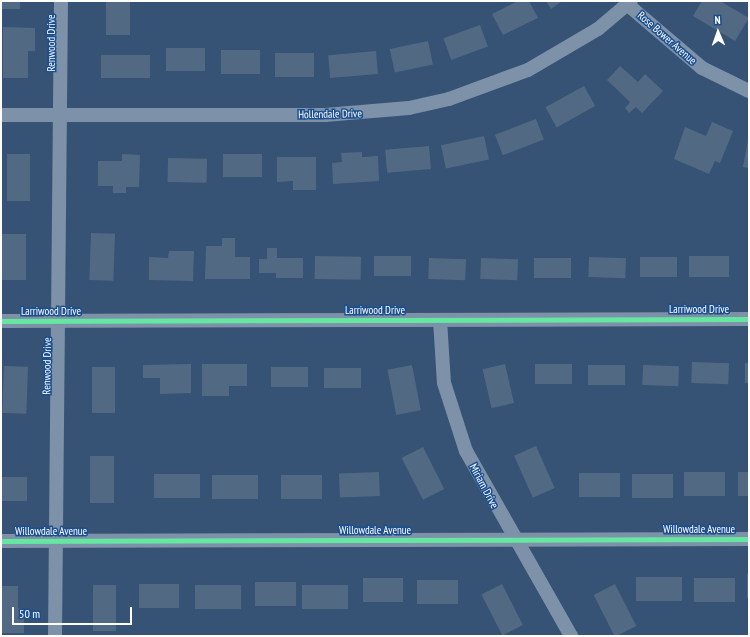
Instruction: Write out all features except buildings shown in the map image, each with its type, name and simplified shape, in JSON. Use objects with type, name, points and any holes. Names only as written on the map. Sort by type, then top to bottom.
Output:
[{"type":"street","name":"Renwood Drive","points":[[55,636],[54,540],[61,115],[61,1]]},
{"type":"street","name":"Hollendale Drive","points":[[1,115],[325,115],[409,108],[462,95],[528,70],[566,50],[630,3]]},
{"type":"street","name":"Rose Bower Avenue","points":[[630,3],[702,68],[749,92]]},
{"type":"street","name":"Larriwood Drive","points":[[1,321],[749,319]]},
{"type":"street","name":"Miriam Drive","points":[[440,320],[442,367],[452,415],[466,451],[514,539],[571,636]]},
{"type":"street","name":"Willowdale Avenue","points":[[1,541],[749,539]]},
{"type":"cycle path","points":[[1,321],[749,319]]},
{"type":"cycle path","points":[[1,541],[749,539]]}]
